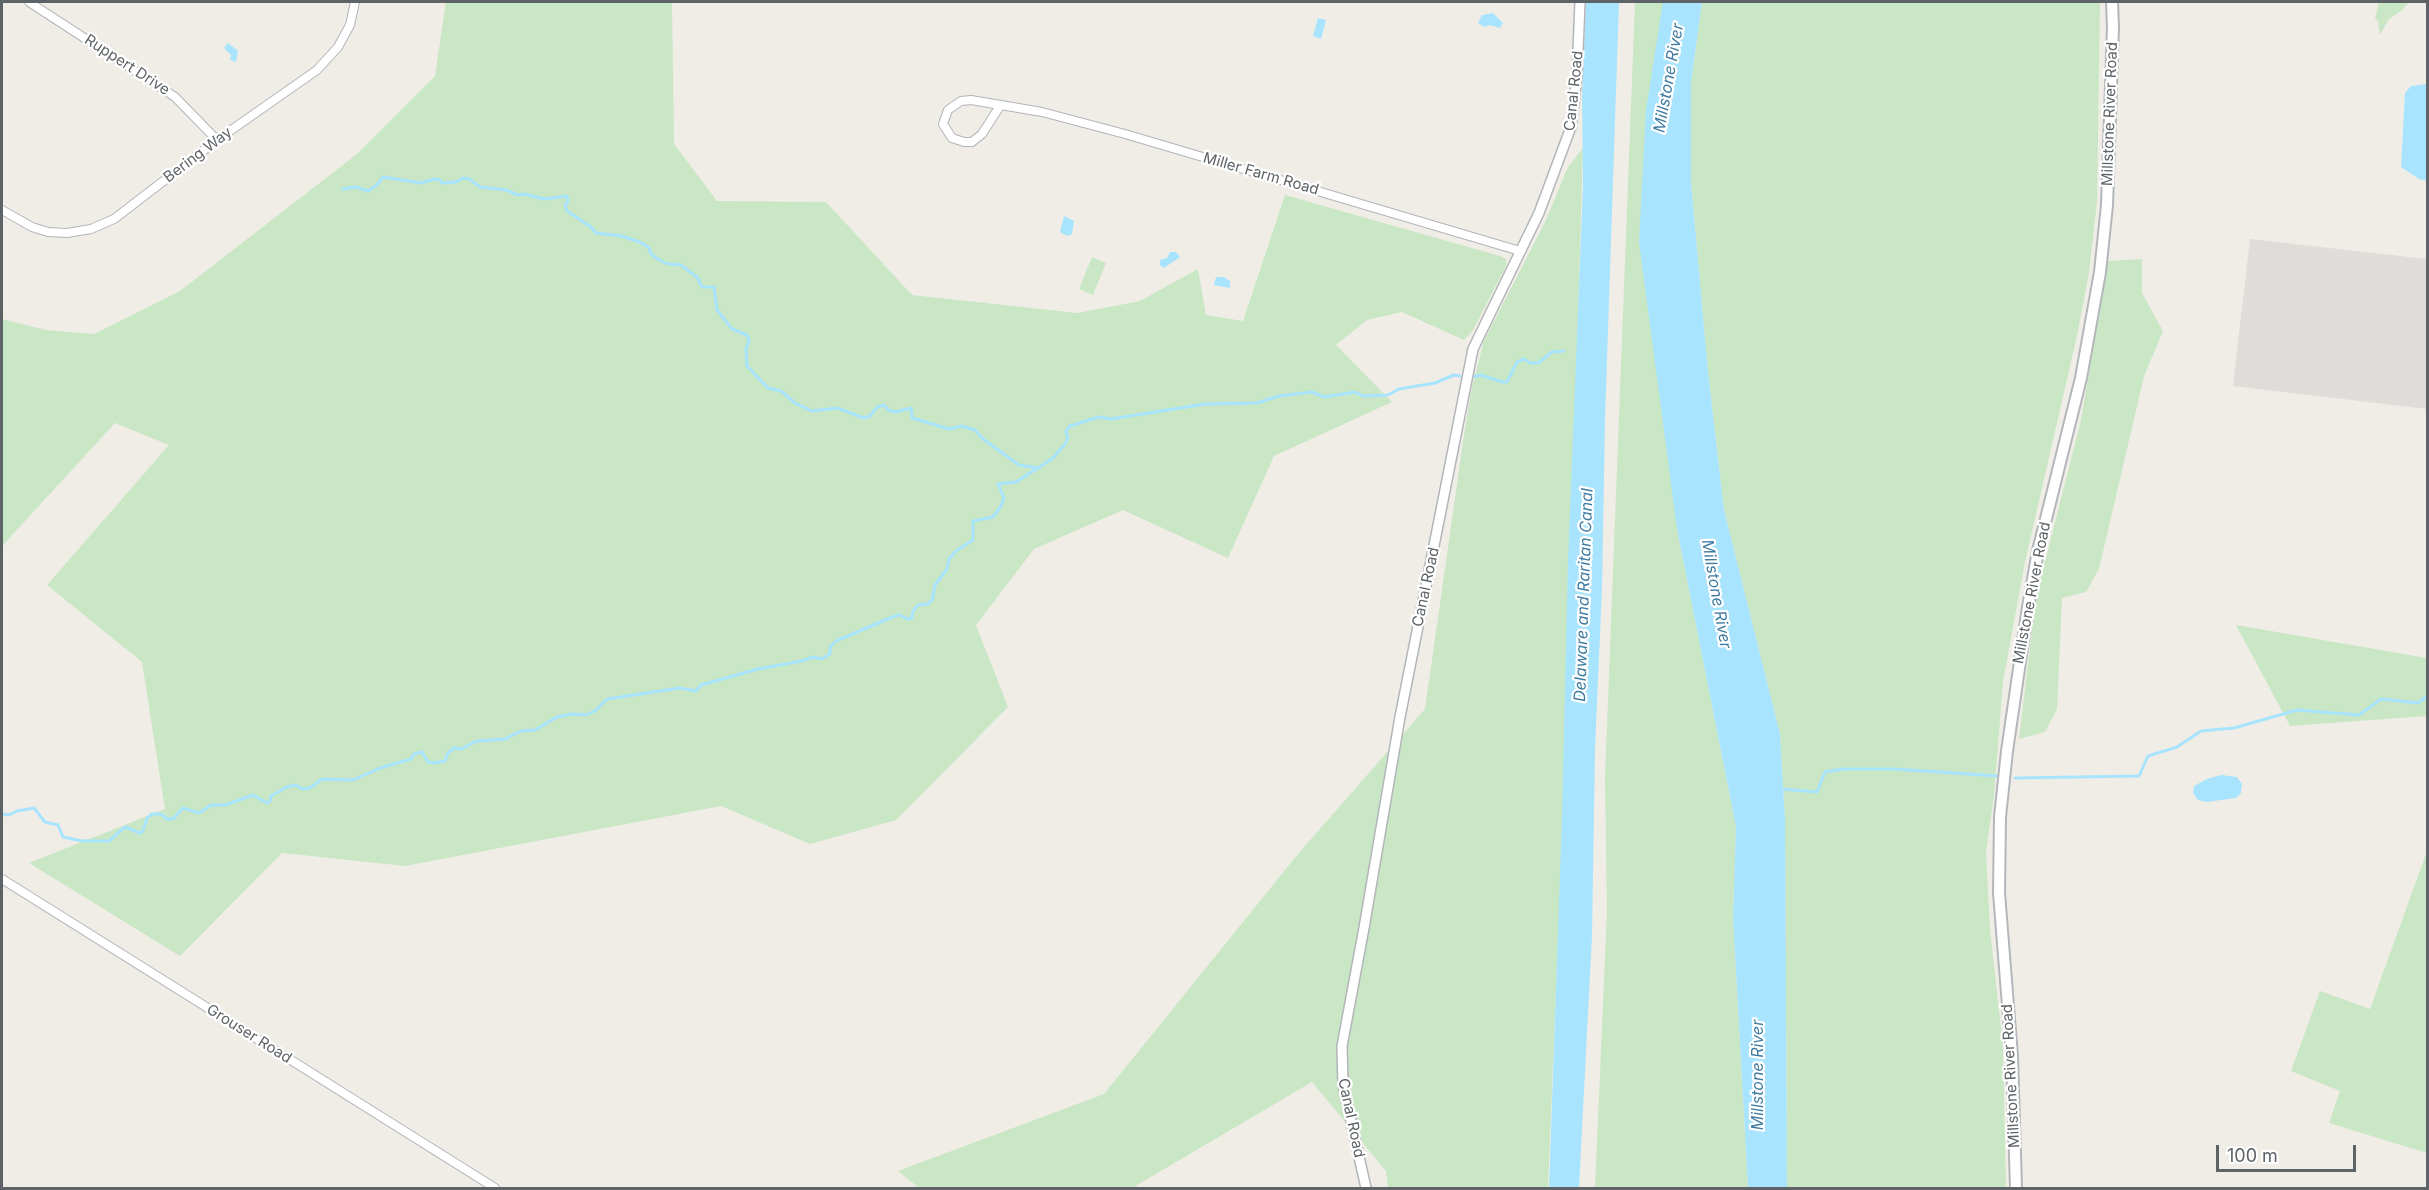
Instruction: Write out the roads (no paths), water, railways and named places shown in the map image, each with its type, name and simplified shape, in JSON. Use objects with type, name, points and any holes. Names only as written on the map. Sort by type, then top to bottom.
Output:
[{"type":"main road","name":"Millstone River Road","points":[[2016,1188],[2013,1056],[1998,882],[2000,817],[2016,686],[2032,584],[2081,378],[2100,272],[2108,205],[2112,2]]},
{"type":"street","name":"Ruppert Drive","points":[[29,2],[175,97],[217,140]]},
{"type":"street","name":"Bering Way","points":[[2,210],[32,227],[48,232],[67,233],[91,229],[114,219],[217,140],[317,70],[328,59],[350,25],[355,2]]},
{"type":"street","name":"Canal Road","points":[[1366,1188],[1343,1085],[1341,1059],[1344,1030],[1407,679],[1449,475],[1469,361],[1478,334],[1539,213],[1571,128],[1577,76],[1580,2]]},
{"type":"street","name":"Miller Farm Road","points":[[1000,106],[982,134],[972,142],[952,138],[943,124],[948,110],[961,101],[971,100],[1015,107],[1077,121],[1520,251]]},
{"type":"street","name":"Grouser Road","points":[[2,879],[495,1188]]},
{"type":"water","name":"Delaware and Raritan Canal","points":[[1586,2],[1619,2],[1605,420],[1602,589],[1595,748],[1592,936],[1579,1188],[1549,1188],[1568,561],[1583,185],[1582,98]]},
{"type":"water","name":"Millstone River","points":[[1663,2],[1702,2],[1691,83],[1691,182],[1708,372],[1724,510],[1780,734],[1785,819],[1787,1188],[1748,1188],[1733,917],[1736,827],[1677,529],[1639,242],[1646,110]]},
{"type":"water","points":[[1493,13],[1503,23],[1500,28],[1490,25],[1484,27],[1478,23],[1482,15]]},
{"type":"water","points":[[1318,18],[1326,20],[1321,39],[1313,36]]},
{"type":"water","points":[[228,43],[238,51],[236,62],[230,60],[231,55],[224,48]]},
{"type":"water","points":[[2428,84],[2427,181],[2419,179],[2401,167],[2405,93],[2411,86]]},
{"type":"water","points":[[1064,216],[1074,221],[1072,234],[1067,236],[1060,232]]},
{"type":"water","points":[[1170,252],[1176,252],[1180,257],[1164,268],[1160,265],[1160,260],[1167,258]]},
{"type":"water","points":[[1216,277],[1224,277],[1230,281],[1230,288],[1214,285]]},
{"type":"water","points":[[2221,775],[2237,777],[2242,784],[2241,793],[2236,798],[2206,802],[2198,800],[2193,793],[2194,786]]},
{"type":"waterway","points":[[343,189],[356,187],[368,191],[383,177],[421,183],[434,179],[442,183],[456,182],[463,178],[469,179],[480,187],[506,190],[518,195],[524,194],[544,199],[567,196],[568,201],[565,205],[567,211],[596,233],[622,236],[642,243],[659,260],[668,264],[681,265],[698,278],[703,287],[714,287],[717,310],[732,329],[747,335],[749,341],[746,349],[747,366],[768,388],[781,391],[795,403],[812,411],[837,408],[864,418],[870,416],[877,407],[884,405],[888,410],[895,412],[911,408],[912,418],[949,429],[962,426],[975,430],[983,439],[1019,465],[1039,468]]},
{"type":"waterway","points":[[1472,377],[1481,375],[1507,382],[1517,362],[1524,359],[1530,363],[1538,363],[1552,352],[1564,351]]},
{"type":"waterway","points":[[2,814],[9,815],[34,808],[45,822],[58,825],[63,837],[82,841],[109,841],[125,827],[140,833],[143,831],[147,818],[152,814],[161,814],[167,819],[173,819],[183,808],[199,813],[211,805],[225,805],[253,795],[267,803],[271,796],[287,787],[295,785],[303,789],[310,788],[322,779],[353,780],[380,768],[411,759],[414,754],[422,752],[428,762],[445,761],[448,753],[454,748],[461,749],[477,741],[505,739],[521,731],[535,730],[557,717],[572,714],[586,715],[595,711],[607,699],[680,688],[696,691],[701,685],[758,669],[813,657],[822,659],[830,654],[830,647],[836,641],[899,615],[908,619],[912,618],[913,611],[918,605],[928,604],[932,600],[935,585],[947,569],[949,559],[956,551],[973,540],[973,521],[993,517],[1001,506],[1004,498],[998,484],[1016,482],[1052,459],[1065,444],[1068,438],[1066,431],[1070,426],[1099,417],[1111,419],[1205,404],[1257,403],[1279,396],[1312,392],[1324,397],[1355,392],[1363,396],[1388,395],[1399,389],[1435,383],[1454,375],[1460,376]]},
{"type":"waterway","points":[[2015,778],[2139,776],[2148,756],[2177,747],[2201,731],[2234,728],[2297,710],[2359,715],[2381,699],[2418,703],[2428,695]]},
{"type":"waterway","points":[[1781,789],[1817,792],[1825,772],[1843,769],[1894,769],[1998,776]]}]
